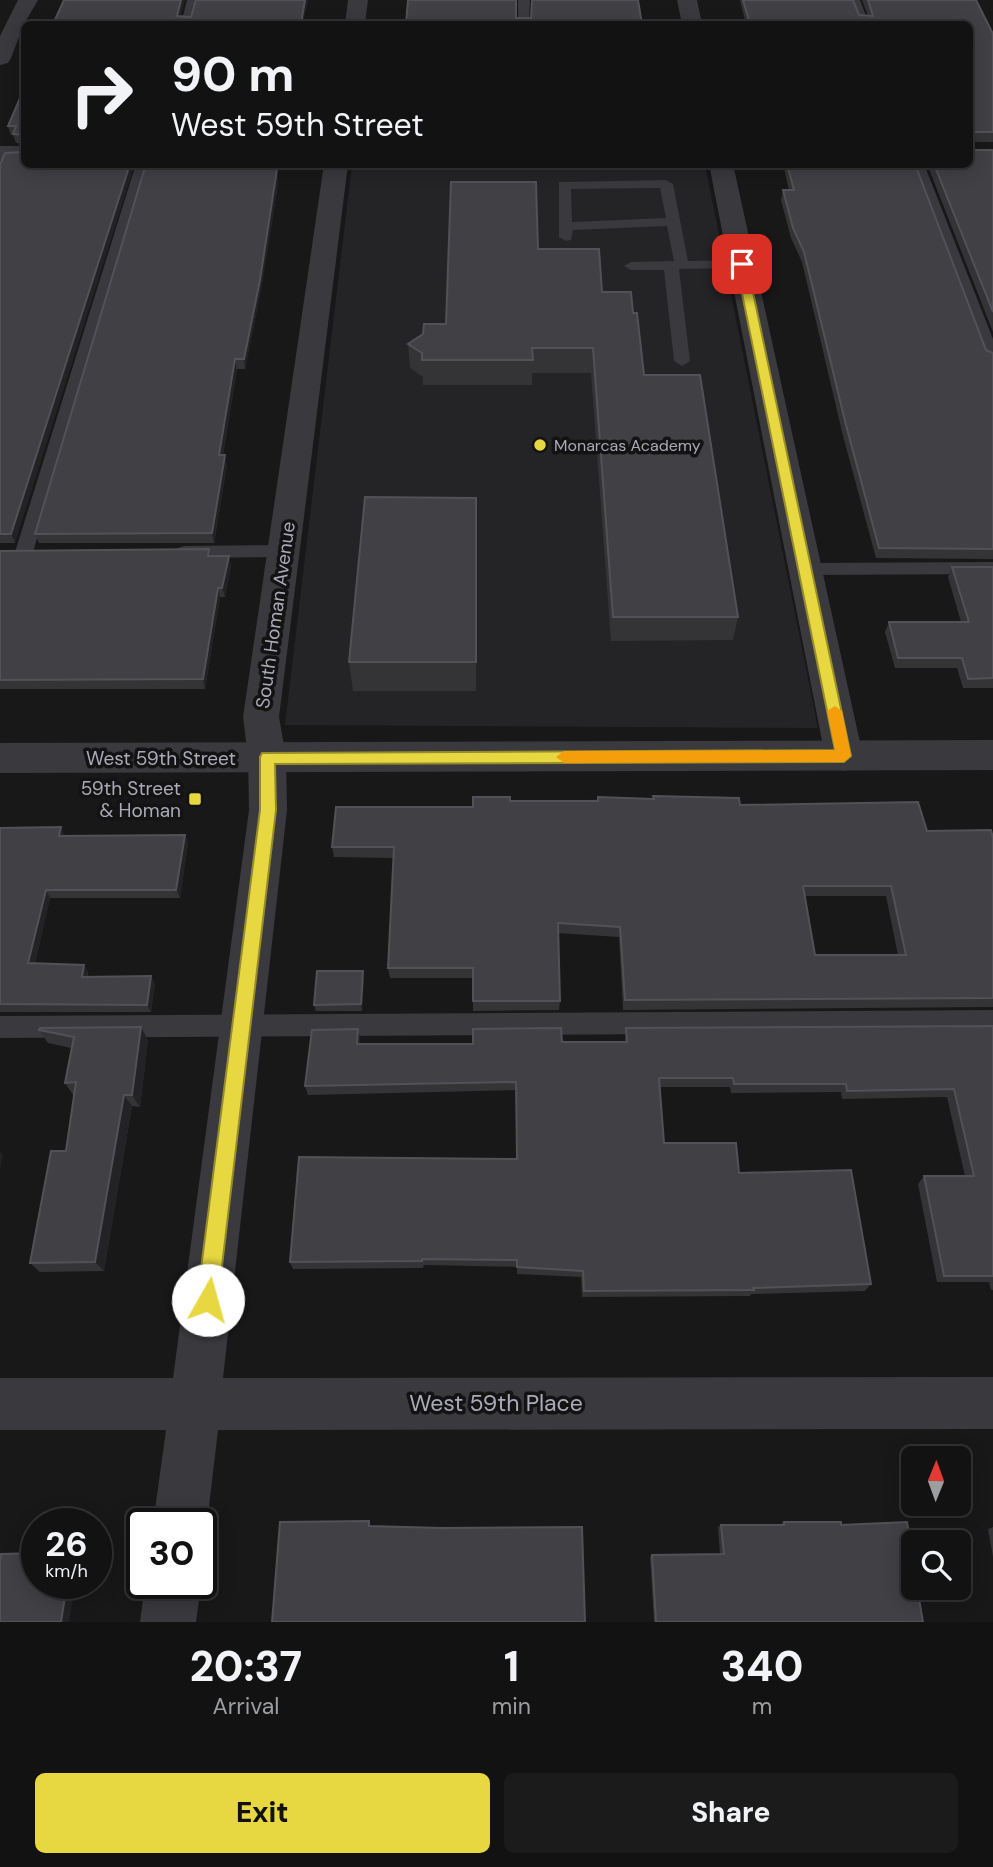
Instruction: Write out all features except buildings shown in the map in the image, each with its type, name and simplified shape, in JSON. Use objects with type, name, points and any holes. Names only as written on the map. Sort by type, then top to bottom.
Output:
[{"type":"street","points":[[0,58],[28,0]]},
{"type":"street","points":[[355,21],[358,0]]},
{"type":"street","points":[[687,0],[691,21]]},
{"type":"street","points":[[0,153],[21,153]]},
{"type":"street","name":"South Homan Avenue","points":[[182,1508],[268,810],[267,757],[261,717],[335,168]]},
{"type":"street","points":[[722,168],[844,756]]},
{"type":"street","name":"West 59th Street","points":[[0,758],[993,755]]},
{"type":"street","name":"West 59th Place","points":[[0,1404],[993,1403]]},
{"type":"street","points":[[168,1622],[171,1599]]},
{"type":"lane","points":[[187,21],[193,0]]},
{"type":"lane","points":[[524,0],[524,21]]},
{"type":"lane","points":[[854,0],[862,21]]},
{"type":"lane","points":[[0,552],[30,552],[143,168]]},
{"type":"lane","points":[[920,168],[993,359]]},
{"type":"lane","points":[[674,222],[566,231],[564,185],[666,184],[674,222],[682,361]]},
{"type":"lane","points":[[631,266],[742,264]]},
{"type":"lane","points":[[172,552],[283,551]]},
{"type":"lane","points":[[805,569],[993,568]]},
{"type":"lane","points":[[0,1027],[993,1021]]},
{"type":"shaded area","name":"Monarcas Academy","points":[[352,168],[706,168],[818,728],[285,725]]},
{"type":"slow traffic","points":[[564,757],[844,756],[835,711]]},
{"type":"place","name":"Monarcas Academy","points":[[540,445]]},
{"type":"place","name":"59th Street & Homan","points":[[195,799]]},
{"type":"route","points":[[208,1300],[268,810],[267,757],[844,756],[742,264]]}]
